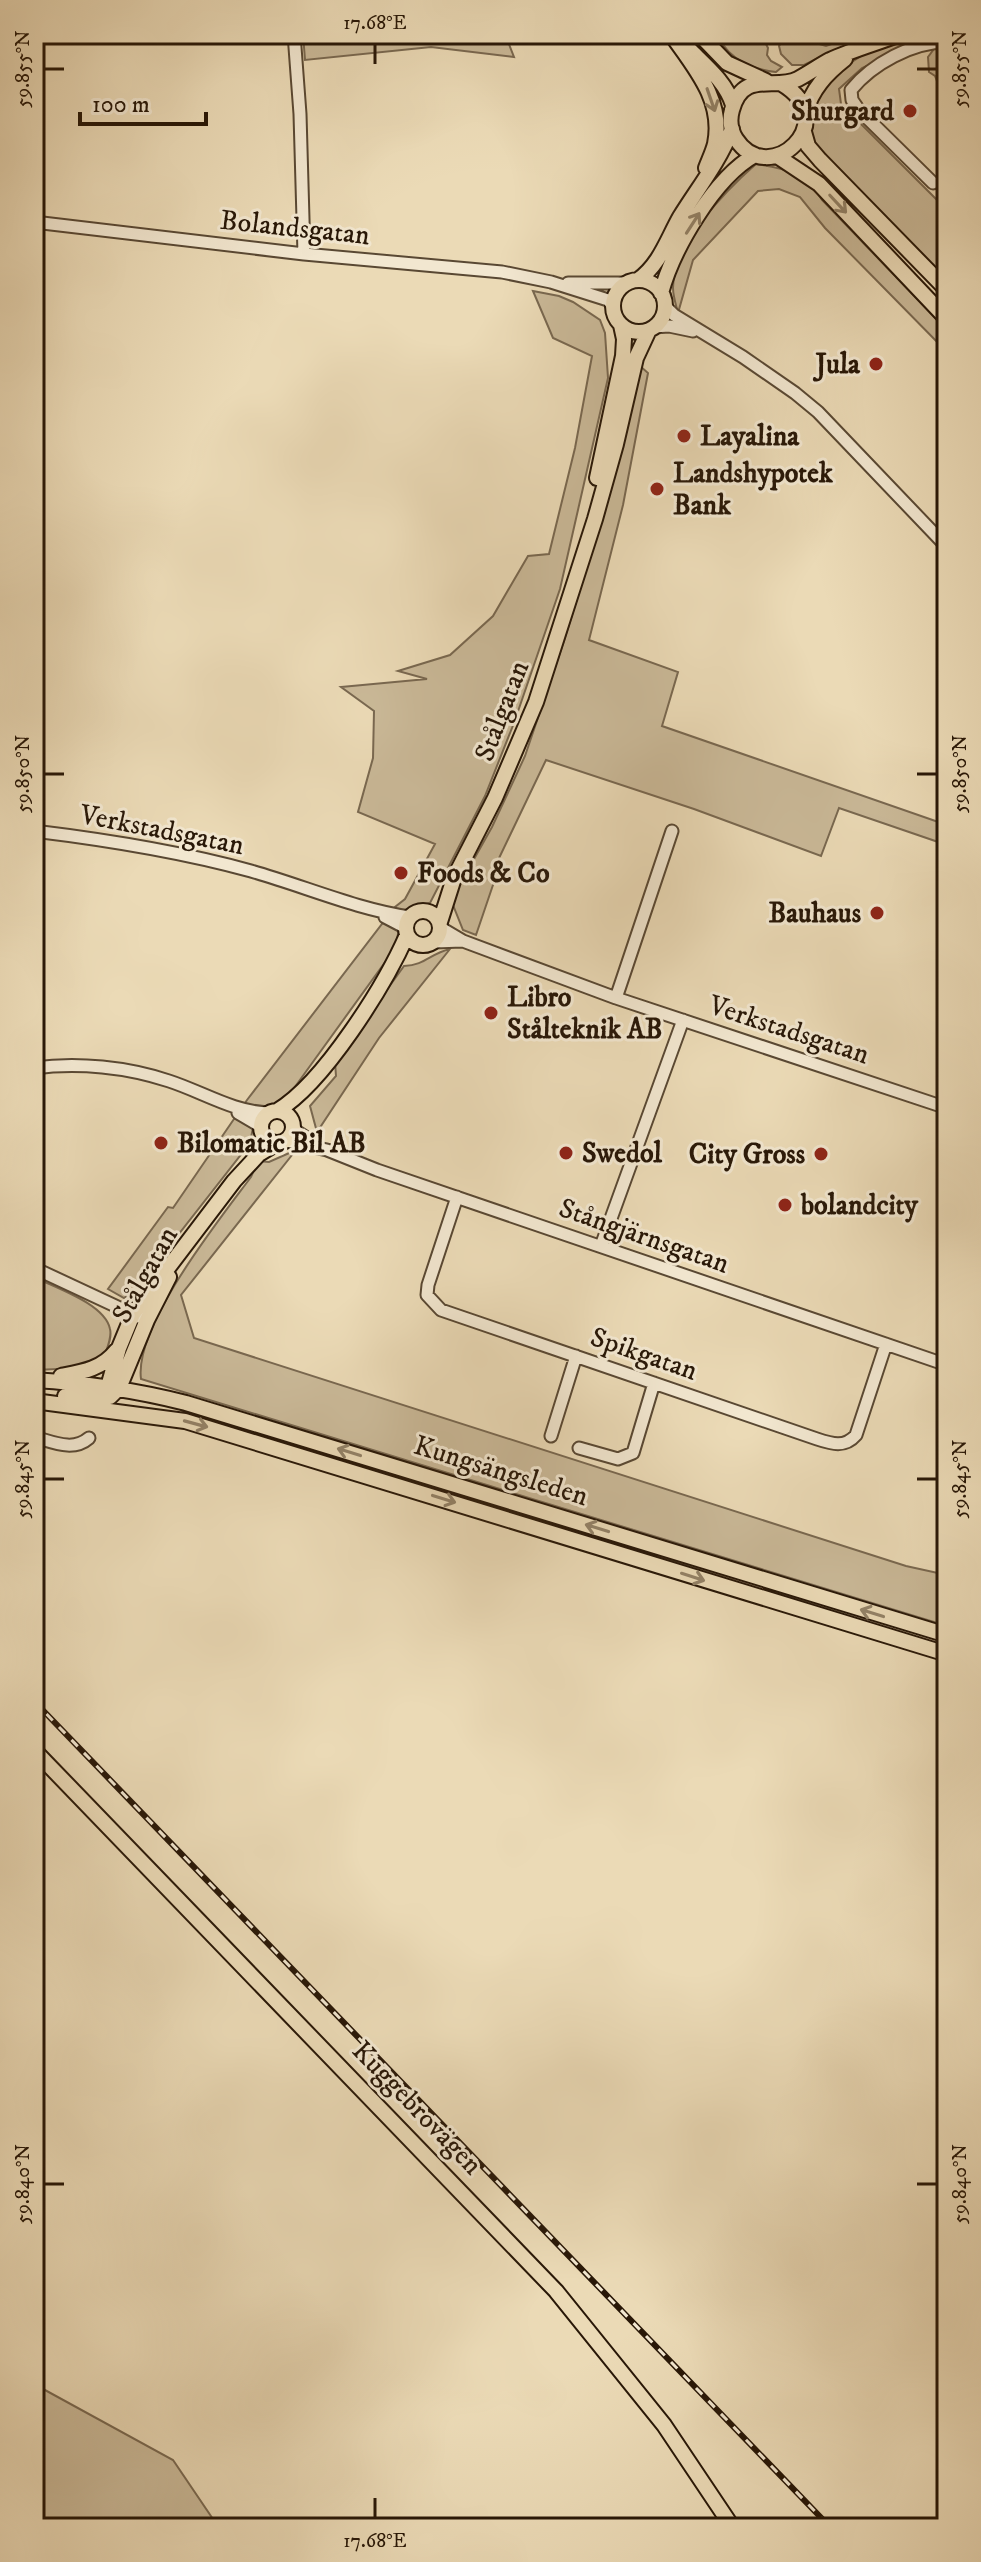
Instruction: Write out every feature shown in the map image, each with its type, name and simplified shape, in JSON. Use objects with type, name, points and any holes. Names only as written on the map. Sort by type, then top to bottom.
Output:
[{"type":"main road","points":[[673,34],[722,82],[733,105]]},
{"type":"main road","points":[[673,34],[703,80],[716,115],[715,143],[696,193]]},
{"type":"main road","points":[[699,34],[727,63],[793,91],[805,113]]},
{"type":"main road","points":[[804,132],[788,151],[777,156],[755,155],[745,149],[732,129],[730,117],[733,105],[746,89],[795,80],[832,59],[900,34]]},
{"type":"main road","points":[[855,51],[820,82],[809,98],[804,132],[808,146],[947,290]]},
{"type":"main road","points":[[732,129],[723,153],[654,266],[616,294],[612,305],[621,325],[634,332],[652,328],[663,315],[670,265],[684,238],[703,208],[746,160],[755,155]]},
{"type":"main road","points":[[777,156],[819,184],[947,319]]},
{"type":"main road","points":[[633,282],[652,284],[663,300]]},
{"type":"main road","name":"Stålgatan","points":[[582,557],[623,356],[621,325]]},
{"type":"main road","name":"Stålgatan","points":[[234,1181],[259,1154],[287,1134],[322,1069],[386,978],[434,934],[454,878],[523,736],[616,444],[636,358],[652,328]]},
{"type":"main road","name":"Stålgatan","points":[[426,911],[454,878]]},
{"type":"main road","points":[[426,911],[433,914],[434,934],[410,940],[408,927],[426,911]]},
{"type":"main road","name":"Stålgatan","points":[[386,978],[408,927]]},
{"type":"main road","name":"Stålgatan","points":[[34,1379],[93,1369],[109,1360],[234,1181],[253,1151],[261,1128],[273,1112],[292,1101],[322,1069]]},
{"type":"main road","points":[[261,1128],[267,1139],[287,1134],[287,1114],[273,1112]]},
{"type":"main road","name":"Stålgatan","points":[[113,1391],[130,1361],[140,1317]]},
{"type":"main road","name":"Stålgatan","points":[[113,1391],[119,1348]]},
{"type":"main road","name":"Stålgatan","points":[[130,1361],[135,1383],[186,1403]]},
{"type":"main road","name":"Kungsängsleden","points":[[34,1379],[186,1403],[947,1635]]},
{"type":"main road","points":[[34,1398],[113,1391],[119,1410]]},
{"type":"main road","name":"Kungsängsleden","points":[[34,1398],[185,1421],[947,1654]]},
{"type":"main road","name":"Kuggebrovägen","points":[[34,1750],[556,2291],[664,2425],[733,2528]]},
{"type":"street","points":[[294,34],[304,254]]},
{"type":"street","points":[[933,183],[859,110],[852,100],[851,90],[860,79],[890,59],[921,46],[947,42]]},
{"type":"street","name":"Bolandsgatan","points":[[34,222],[304,254],[502,272],[551,282],[608,300],[612,305]]},
{"type":"street","name":"Bolandsgatan","points":[[551,282],[633,282]]},
{"type":"street","points":[[663,300],[674,315],[795,393],[818,412],[947,547]]},
{"type":"street","points":[[652,328],[669,326],[702,333]]},
{"type":"street","name":"Verkstadsgatan","points":[[34,831],[114,841],[264,875],[371,909],[408,927]]},
{"type":"street","points":[[616,998],[672,831]]},
{"type":"street","name":"Verkstadsgatan","points":[[434,934],[463,941],[616,998],[947,1108]]},
{"type":"street","points":[[601,1246],[683,1020]]},
{"type":"street","points":[[34,1068],[115,1068],[169,1081],[247,1111],[273,1112]]},
{"type":"street","points":[[216,1101],[261,1128]]},
{"type":"street","name":"Stångjärnsgatan","points":[[287,1134],[377,1170],[947,1365]]},
{"type":"street","name":"Spikgatan","points":[[457,1197],[428,1285],[427,1295],[441,1310],[829,1443],[845,1443],[856,1435],[886,1344]]},
{"type":"street","points":[[34,1268],[140,1317]]},
{"type":"street","points":[[551,1436],[576,1356]]},
{"type":"street","points":[[579,1448],[618,1459],[633,1453],[654,1383]]},
{"type":"street","points":[[34,1437],[68,1446],[81,1445],[89,1438]]},
{"type":"shaded area","points":[[303,34],[505,34],[514,57],[431,47],[305,60]]},
{"type":"shaded area","points":[[724,34],[761,34],[768,48],[767,55],[782,67],[776,72],[744,63],[724,46],[720,39]]},
{"type":"shaded area","points":[[860,34],[878,34],[804,65],[792,65],[781,54],[779,46],[785,38],[795,37],[826,46]]},
{"type":"shaded area","points":[[933,34],[947,34],[947,38],[931,38],[862,68],[839,89],[841,104],[947,210],[947,280],[810,142],[810,109],[833,74],[869,51]]},
{"type":"shaded area","points":[[934,49],[947,49],[947,107],[935,76],[929,72],[928,57]]},
{"type":"shaded area","points":[[756,164],[794,173],[810,184],[947,330],[947,352],[825,228],[800,197],[779,189],[758,191],[693,260],[678,313],[673,288],[675,271],[682,254],[716,204]]},
{"type":"shaded area","points":[[533,291],[573,302],[600,320],[605,333],[608,378],[560,589],[485,796],[430,903],[401,914],[396,947],[284,1102],[256,1112],[250,1143],[135,1290],[124,1298],[108,1289],[168,1207],[173,1208],[247,1100],[395,907],[405,899],[435,844],[358,812],[373,758],[374,711],[341,687],[427,679],[398,671],[450,655],[493,616],[528,556],[549,554],[575,448],[592,356],[553,338]]},
{"type":"shaded area","points":[[639,365],[648,373],[623,505],[589,640],[678,672],[662,726],[947,825],[947,845],[839,808],[821,856],[694,809],[546,760],[489,879],[494,882],[476,935],[463,930],[451,900],[492,827],[525,756],[593,547]]},
{"type":"shaded area","points":[[450,949],[379,1038],[317,1132],[310,1106],[336,1076],[335,1062],[404,966],[418,964]]},
{"type":"shaded area","points":[[296,1150],[181,1295],[194,1338],[906,1566],[947,1575],[947,1626],[141,1379],[142,1357],[151,1331],[181,1274],[251,1177],[258,1161],[269,1162]]},
{"type":"shaded area","points":[[34,1277],[90,1304],[99,1312],[110,1332],[105,1354],[71,1367],[34,1369]]},
{"type":"shaded area","points":[[34,2384],[173,2460],[219,2528],[34,2528]]},
{"type":"railway","points":[[34,1701],[831,2528]]},
{"type":"place","name":"Shurgard","points":[[910,111]]},
{"type":"place","name":"Jula","points":[[876,364]]},
{"type":"place","name":"Layalina","points":[[684,436]]},
{"type":"place","name":"Landshypotek Bank","points":[[657,489]]},
{"type":"place","name":"Foods & Co","points":[[401,873]]},
{"type":"place","name":"Bauhaus","points":[[877,913]]},
{"type":"place","name":"Libro Stålteknik AB","points":[[491,1013]]},
{"type":"place","name":"Bilomatic Bil AB","points":[[161,1143]]},
{"type":"place","name":"Swedol","points":[[566,1153]]},
{"type":"place","name":"City Gross","points":[[821,1154]]},
{"type":"place","name":"bolandcity","points":[[785,1205]]}]
